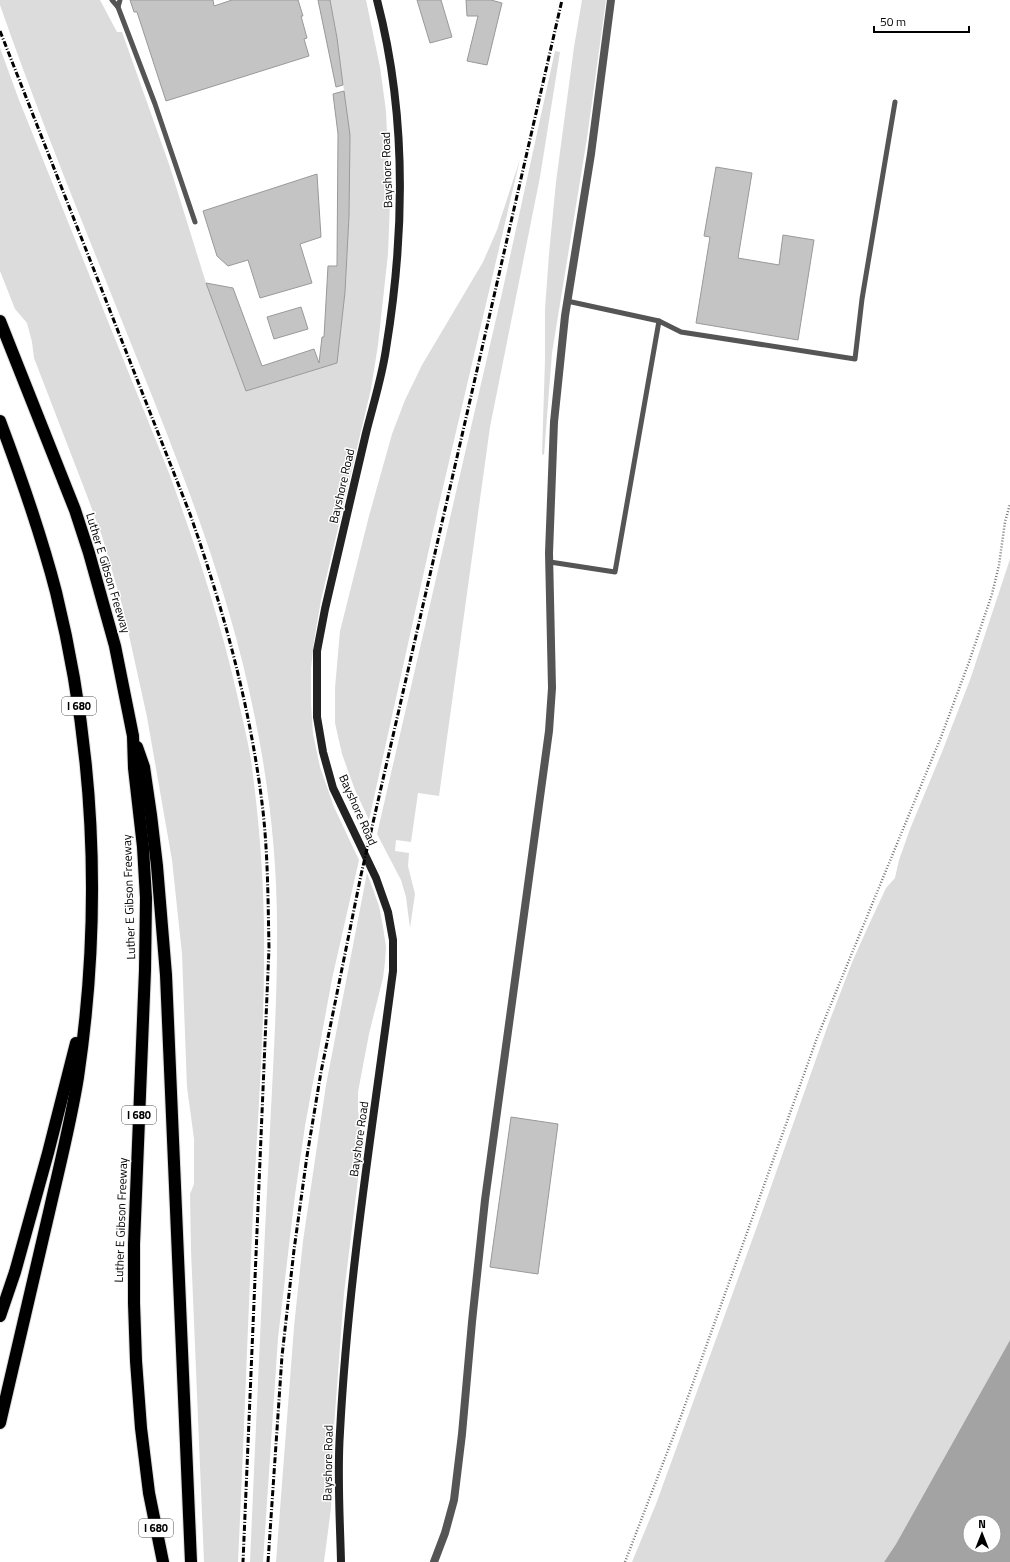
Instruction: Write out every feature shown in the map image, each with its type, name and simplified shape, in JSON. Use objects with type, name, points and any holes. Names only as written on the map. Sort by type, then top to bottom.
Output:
[{"type":"highway","name":"Luther E Gibson Freeway","points":[[0,321],[75,510],[87,546],[115,646],[133,736],[134,768],[143,847],[146,898],[145,970],[134,1244],[136,1361],[148,1493],[163,1562]]},
{"type":"highway","name":"I 680","points":[[0,421],[30,503],[48,561],[68,643],[78,699],[87,781],[92,856],[92,926],[87,1002],[78,1078],[0,1423]]},
{"type":"highway","points":[[133,736],[144,767],[157,866],[166,975],[191,1562]]},
{"type":"highway","points":[[0,1316],[15,1272],[48,1154],[87,1002]]},
{"type":"street","name":"Bayshore Road","points":[[341,1562],[339,1486],[340,1433],[346,1347],[355,1257],[393,971],[393,940],[388,912],[376,878],[333,788],[323,752],[317,717],[317,651],[325,609],[386,351],[397,272],[400,235],[400,146],[393,76],[377,0]]},
{"type":"street","points":[[434,1562],[445,1533],[454,1500],[485,1200],[549,731],[552,688],[550,562],[554,422],[559,360],[567,302],[592,154],[611,0]]},
{"type":"lane","points":[[112,0],[118,7],[153,98],[194,222]]},
{"type":"lane","points":[[118,7],[120,0]]},
{"type":"lane","points":[[567,302],[659,322],[681,332],[855,359],[862,299],[895,102]]},
{"type":"lane","points":[[550,562],[616,572],[659,322]]},
{"type":"path","points":[[624,1562],[688,1396],[816,1038],[941,736],[969,662],[992,594],[1005,522],[1010,504]]},
{"type":"shaded area","points":[[0,0],[100,0],[117,32],[122,32],[170,167],[206,283],[246,391],[337,363],[345,292],[349,216],[350,135],[337,38],[330,0],[366,0],[380,67],[386,111],[390,202],[388,254],[378,345],[371,389],[321,600],[311,668],[313,734],[320,767],[334,807],[359,860],[332,979],[305,1126],[295,1195],[278,1338],[263,1562],[250,1562],[277,968],[276,886],[272,829],[265,773],[244,668],[231,619],[200,524],[166,430],[46,130],[0,5]]},
{"type":"shaded area","points":[[582,0],[606,0],[587,138],[552,353],[544,455],[542,454],[545,309],[549,254],[556,182],[574,47]]},
{"type":"shaded area","points":[[0,48],[19,100],[179,500],[206,580],[222,635],[246,733],[251,760],[263,884],[264,988],[238,1562],[204,1562],[191,1250],[190,1194],[194,1184],[194,1139],[187,1087],[182,954],[172,860],[147,717],[123,608],[102,536],[34,358],[27,323],[15,309],[0,271]]},
{"type":"shaded area","points":[[555,51],[560,52],[540,177],[490,427],[439,796],[418,793],[411,842],[396,840],[395,851],[409,853],[408,866],[415,894],[410,928],[406,897],[401,880],[377,834],[502,293]]},
{"type":"shaded area","points":[[520,159],[437,513],[369,820],[355,790],[342,754],[335,723],[335,688],[340,631],[369,516],[392,434],[405,400],[422,365],[483,262],[497,230]]},
{"type":"shaded area","points":[[1010,559],[1010,1340],[896,1544],[884,1562],[632,1562],[656,1504],[755,1232],[828,1025],[853,960],[872,918],[886,888],[895,878],[899,860],[910,829],[970,680]]},
{"type":"shaded area","points":[[367,873],[379,906],[386,947],[383,978],[369,1034],[358,1092],[358,1110],[362,1146],[344,1293],[334,1426],[331,1508],[324,1562],[276,1562],[294,1327],[303,1241],[326,1085]]},
{"type":"shaded area","points":[[1010,1340],[1010,1562],[884,1562],[896,1544]]},
{"type":"building","points":[[130,0],[213,0],[214,6],[232,0],[298,0],[303,16],[301,16],[307,38],[304,39],[309,56],[166,101],[137,12],[134,12]]},
{"type":"building","points":[[318,0],[330,0],[343,85],[336,87]]},
{"type":"building","points":[[417,0],[441,0],[452,37],[430,43]]},
{"type":"building","points":[[466,0],[491,0],[502,3],[487,65],[467,61],[478,16],[467,16]]},
{"type":"building","points":[[344,91],[350,135],[349,216],[345,292],[337,363],[246,391],[206,283],[233,288],[262,366],[314,349],[319,363],[322,337],[324,337],[328,266],[337,266],[338,134],[333,94]]},
{"type":"building","points":[[716,167],[752,173],[738,258],[779,265],[783,235],[814,240],[798,340],[696,323],[710,237],[704,236]]},
{"type":"building","points":[[317,174],[321,237],[300,244],[312,283],[260,298],[248,260],[228,266],[217,256],[203,211]]},
{"type":"building","points":[[301,307],[308,329],[274,339],[267,317]]},
{"type":"building","points":[[511,1117],[558,1124],[538,1274],[490,1267]]},
{"type":"railway","points":[[268,1562],[282,1356],[294,1250],[307,1156],[321,1072],[361,875],[562,0]]},
{"type":"railway","points":[[0,31],[190,514],[214,587],[235,661],[244,698],[258,773],[266,845],[269,948],[243,1562]]}]
